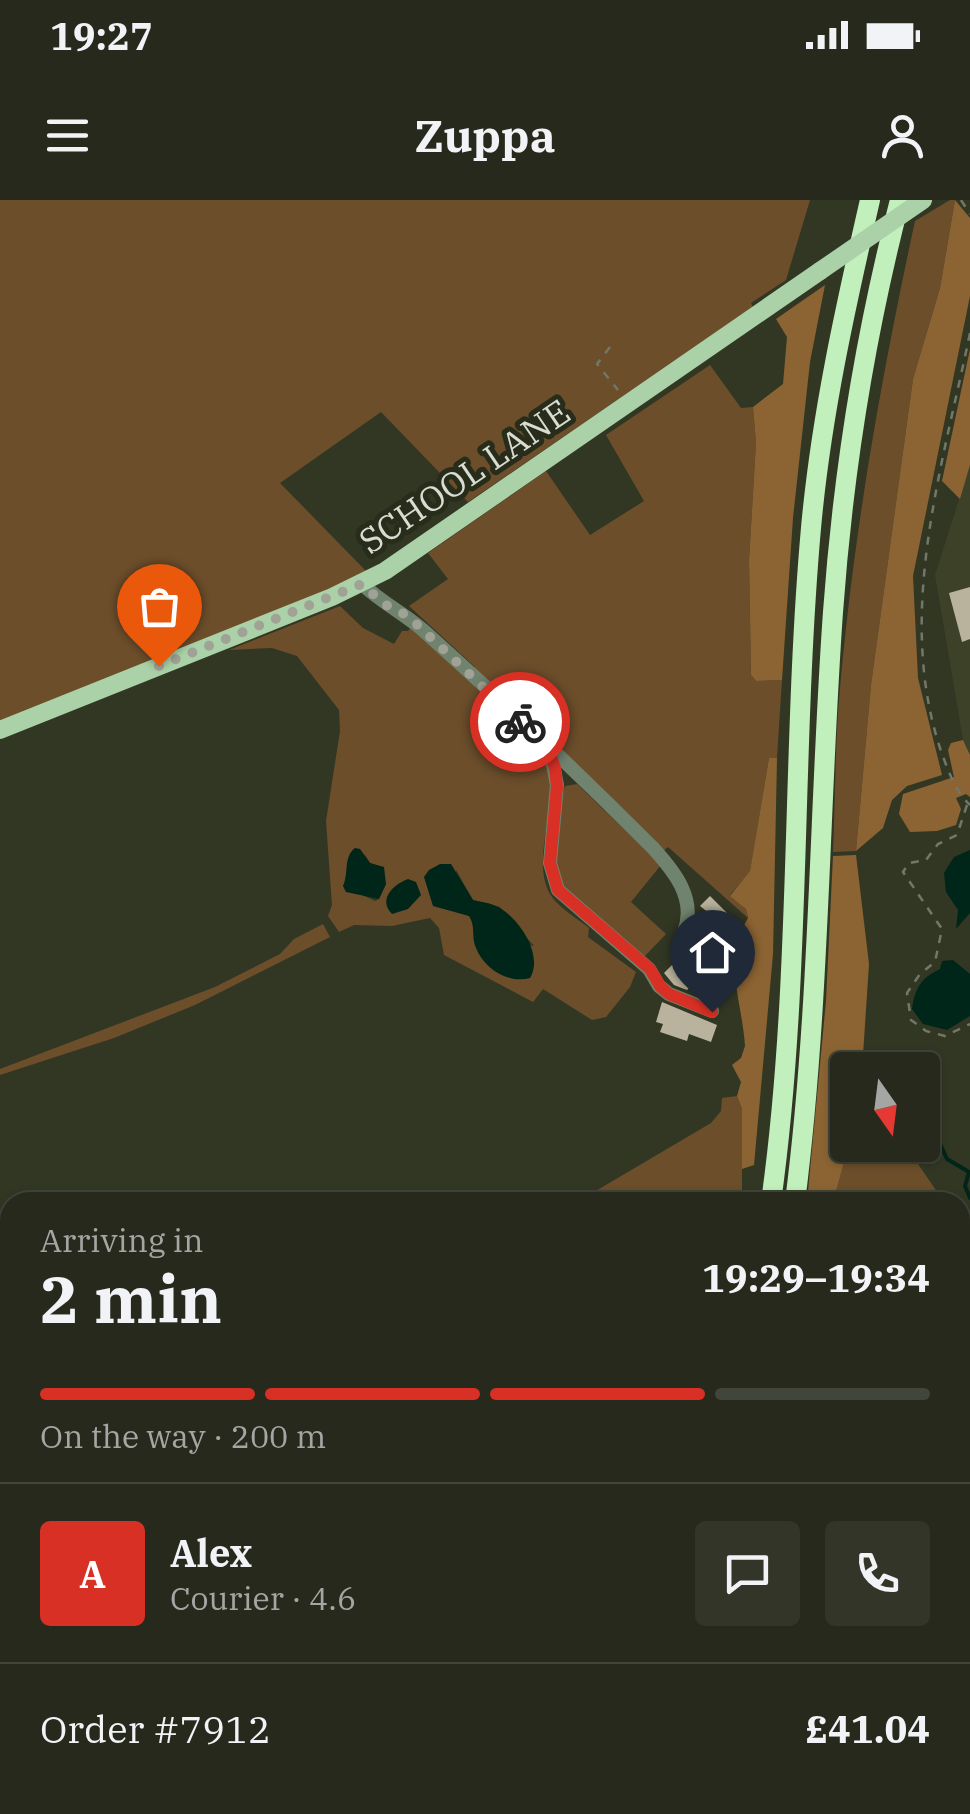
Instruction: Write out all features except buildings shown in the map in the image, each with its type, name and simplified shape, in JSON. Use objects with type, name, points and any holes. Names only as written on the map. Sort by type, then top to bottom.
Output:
[{"type":"highway","points":[[773,1192],[792,948],[811,527],[836,350],[870,200]]},
{"type":"highway","points":[[796,1192],[808,1074],[833,611],[842,518],[862,366],[900,200]]},
{"type":"main road","name":"SCHOOL LANE","points":[[0,730],[362,584],[923,200]]},
{"type":"lane","points":[[362,584],[384,604],[408,616],[618,814],[677,875],[689,920],[684,932]]},
{"type":"lane","points":[[548,748],[557,786],[550,863],[558,890],[650,969],[669,994],[712,1012]]},
{"type":"path","points":[[961,200],[970,214]]},
{"type":"path","points":[[970,333],[926,543],[921,622],[930,718],[949,774],[969,804],[957,835],[938,844],[926,860],[904,867],[906,880],[942,929],[935,962],[911,984],[906,1001],[911,1020],[945,1036],[970,1024]]},
{"type":"path","points":[[610,347],[596,364],[628,403]]},
{"type":"path","points":[[962,823],[970,820]]},
{"type":"shaded area","points":[[0,200],[810,200],[786,280],[751,303],[753,307],[468,502],[381,412],[280,483],[366,571],[343,584],[0,721]]},
{"type":"shaded area","points":[[955,200],[940,288],[913,379],[871,685],[856,851],[833,852],[844,651],[879,404],[915,221]]},
{"type":"shaded area","points":[[955,200],[970,218],[970,296],[913,576],[918,678],[942,775],[907,786],[892,800],[883,828],[856,851],[871,685],[913,379],[940,288]]},
{"type":"shaded area","points":[[825,285],[810,362],[793,518],[782,680],[756,681],[751,675],[749,560],[756,443],[753,407],[783,384],[787,337],[776,319]]},
{"type":"shaded area","points":[[970,349],[970,465],[960,499],[942,481]]},
{"type":"shaded area","points":[[710,365],[741,408],[753,407],[756,443],[749,560],[751,675],[756,681],[782,680],[777,758],[769,758],[750,872],[730,895],[746,909],[748,918],[668,847],[662,852],[472,674],[475,667],[409,606],[448,579],[428,553],[546,471],[590,535],[644,501],[606,435]]},
{"type":"shaded area","points":[[970,465],[970,755],[963,740],[935,575]]},
{"type":"shaded area","points":[[340,606],[363,628],[394,644],[402,631],[412,626],[542,751],[551,786],[544,844],[545,881],[552,897],[589,928],[588,937],[636,972],[630,987],[606,1017],[592,1020],[543,989],[533,1002],[444,955],[439,928],[430,918],[392,926],[354,925],[339,932],[328,916],[332,905],[326,821],[340,731],[339,710],[297,656],[272,648],[229,650]],"holes":[[[365,855],[377,866],[386,884],[375,901],[343,886]],[[456,870],[473,900],[500,907],[534,946],[473,933],[475,925],[469,916],[455,911]]]},
{"type":"shaded area","points":[[963,740],[970,755],[970,797],[966,794],[956,798],[961,809],[956,825],[937,831],[910,832],[899,814],[903,794],[954,777],[948,750],[951,743]]},
{"type":"shaded area","points":[[769,758],[777,758],[773,954],[754,1165],[742,1169],[742,1109],[737,1096],[741,1082],[732,1065],[741,1058],[745,1046],[735,965],[740,934],[748,918],[746,909],[730,896],[750,871]]},
{"type":"shaded area","points":[[577,784],[661,865],[631,902],[666,934],[643,958],[582,911],[557,879],[555,847],[563,794],[565,786]]},
{"type":"shaded area","points":[[355,848],[370,863],[384,867],[386,884],[379,899],[346,892],[343,886],[349,856]]},
{"type":"shaded area","points":[[970,850],[970,913],[956,929],[958,910],[946,892],[944,873],[954,857]]},
{"type":"shaded area","points":[[856,855],[869,964],[863,1052],[830,1052],[830,1162],[844,1162],[836,1192],[808,1192],[826,1001],[833,856]]},
{"type":"shaded area","points":[[440,864],[451,864],[473,900],[498,907],[521,928],[534,959],[530,978],[506,977],[491,968],[476,948],[469,916],[433,906],[424,877]]},
{"type":"shaded area","points":[[408,879],[416,882],[421,895],[408,909],[392,914],[387,898]]},
{"type":"shaded area","points":[[323,924],[330,937],[195,1005],[114,1038],[0,1075],[0,1069],[215,987],[280,954],[294,939]]},
{"type":"shaded area","points":[[953,960],[970,974],[970,1016],[947,1030],[923,1024],[912,1009],[917,989],[940,969],[942,961]]},
{"type":"shaded area","points":[[737,1096],[742,1109],[742,1192],[594,1192],[711,1123],[721,1111],[722,1098]]},
{"type":"shaded area","points":[[844,1162],[917,1162],[937,1192],[836,1192]]},
{"type":"waterway","points":[[940,1144],[947,1159],[969,1172],[968,1192]]},
{"type":"way so far","points":[[159,666],[362,584],[384,604],[408,616],[520,722]]},
{"type":"route","points":[[520,722],[548,748],[553,758],[557,786],[550,863],[558,890],[650,969],[669,994],[712,1012]]}]
